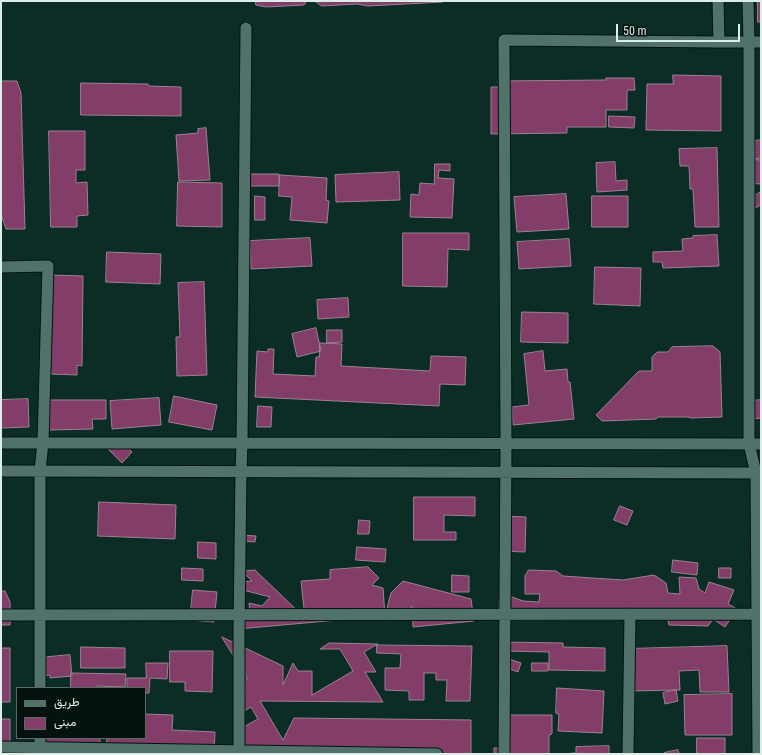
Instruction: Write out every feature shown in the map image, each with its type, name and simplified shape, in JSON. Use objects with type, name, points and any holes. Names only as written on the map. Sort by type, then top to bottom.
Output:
[{"type":"street","points":[[718,1],[719,42]]},
{"type":"street","points":[[748,1],[749,444],[759,473],[759,753]]},
{"type":"street","points":[[239,752],[240,472],[242,443],[246,28]]},
{"type":"street","points":[[504,754],[506,444],[504,40],[761,42]]},
{"type":"street","points":[[1,267],[48,266],[43,442],[40,471],[40,687]]},
{"type":"street","points":[[1,443],[761,444]]},
{"type":"street","points":[[1,471],[759,473]]},
{"type":"street","points":[[628,754],[630,614]]},
{"type":"street","points":[[1,615],[759,614]]},
{"type":"street","points":[[1,747],[438,754]]},
{"type":"building","points":[[256,1],[307,1],[304,5],[266,7],[256,5]]},
{"type":"building","points":[[315,1],[443,2],[368,6],[357,4],[322,6]]},
{"type":"building","points":[[758,1],[761,1],[761,22],[758,22]]},
{"type":"building","points":[[673,75],[721,76],[721,131],[646,130],[647,84],[673,84]]},
{"type":"building","points":[[606,78],[634,78],[635,90],[627,90],[627,110],[606,110],[606,127],[567,127],[567,133],[491,134],[491,87],[499,87],[498,81],[606,80]]},
{"type":"building","points":[[1,81],[17,81],[21,93],[25,229],[6,229],[1,214]]},
{"type":"building","points":[[81,83],[148,84],[149,86],[181,87],[181,116],[81,115]]},
{"type":"building","points":[[609,116],[635,117],[634,128],[609,127]]},
{"type":"building","points":[[206,128],[210,180],[179,181],[176,135],[198,133],[198,129]]},
{"type":"building","points":[[49,131],[85,131],[85,170],[76,170],[76,183],[87,182],[88,215],[77,216],[77,227],[51,227]]},
{"type":"building","points":[[761,140],[761,158],[755,159],[755,141]]},
{"type":"building","points":[[717,148],[719,227],[695,227],[693,189],[690,189],[689,166],[680,166],[679,149]]},
{"type":"building","points":[[746,159],[761,160],[761,184],[745,183]]},
{"type":"building","points":[[615,162],[616,181],[627,180],[627,190],[597,192],[596,163]]},
{"type":"building","points":[[435,164],[450,164],[450,171],[439,170],[438,178],[454,179],[452,218],[410,217],[411,194],[419,195],[420,183],[434,184]]},
{"type":"building","points":[[399,172],[400,200],[336,202],[335,175]]},
{"type":"building","points":[[247,174],[279,174],[279,186],[247,186]]},
{"type":"building","points":[[280,175],[327,178],[326,200],[329,201],[327,223],[290,220],[292,197],[279,196]]},
{"type":"building","points":[[178,182],[222,183],[222,227],[177,226]]},
{"type":"building","points":[[761,192],[761,205],[755,208],[749,199]]},
{"type":"building","points":[[566,194],[569,229],[517,232],[514,197]]},
{"type":"building","points":[[255,196],[265,197],[265,220],[255,220]]},
{"type":"building","points":[[592,196],[628,196],[628,227],[592,227]]},
{"type":"building","points":[[403,233],[469,233],[469,250],[448,249],[447,287],[403,286]]},
{"type":"building","points":[[717,235],[719,266],[663,268],[662,262],[653,262],[653,252],[683,251],[682,239],[693,238],[693,236]]},
{"type":"building","points":[[310,238],[312,266],[251,269],[250,241]]},
{"type":"building","points":[[569,239],[571,266],[519,269],[517,242]]},
{"type":"building","points":[[107,252],[161,254],[160,284],[106,282]]},
{"type":"building","points":[[595,267],[641,268],[640,306],[594,304]]},
{"type":"building","points":[[51,275],[83,276],[82,366],[77,365],[77,375],[50,374]]},
{"type":"building","points":[[204,282],[207,375],[177,376],[176,337],[180,337],[178,283]]},
{"type":"building","points":[[348,298],[349,317],[318,319],[317,300]]},
{"type":"building","points":[[522,312],[568,313],[568,343],[521,342]]},
{"type":"building","points":[[316,328],[321,351],[297,357],[292,334]]},
{"type":"building","points":[[327,330],[342,330],[342,342],[327,343]]},
{"type":"building","points":[[320,343],[342,344],[341,366],[430,371],[431,356],[466,357],[465,385],[440,384],[439,406],[255,397],[257,351],[268,352],[268,349],[274,349],[273,374],[315,376],[316,357],[319,357]]},
{"type":"building","points":[[713,346],[720,352],[722,417],[658,417],[656,419],[602,421],[596,415],[639,371],[652,371],[652,357],[657,352],[668,352],[672,347]]},
{"type":"building","points":[[543,351],[545,371],[567,369],[574,419],[513,425],[512,407],[529,405],[524,354]]},
{"type":"building","points":[[174,396],[217,405],[212,430],[169,422]]},
{"type":"building","points":[[159,398],[161,425],[112,429],[110,401]]},
{"type":"building","points":[[28,399],[29,427],[1,428],[1,400]]},
{"type":"building","points":[[50,400],[106,400],[106,419],[92,419],[93,429],[50,430]]},
{"type":"building","points":[[761,400],[761,418],[754,419],[752,401]]},
{"type":"building","points":[[258,406],[272,407],[271,427],[257,427]]},
{"type":"building","points":[[119,439],[132,452],[122,463],[109,450]]},
{"type":"building","points":[[414,497],[475,497],[475,516],[444,515],[444,532],[456,532],[456,540],[414,540]]},
{"type":"building","points":[[99,502],[176,505],[175,539],[98,536]]},
{"type":"building","points":[[620,506],[633,511],[627,525],[614,520]]},
{"type":"building","points":[[501,516],[526,517],[525,552],[500,551]]},
{"type":"building","points":[[359,520],[370,521],[369,534],[358,534]]},
{"type":"building","points":[[242,535],[256,536],[255,542],[242,541]]},
{"type":"building","points":[[198,542],[216,543],[216,559],[198,558]]},
{"type":"building","points":[[357,547],[386,549],[385,562],[356,560]]},
{"type":"building","points":[[673,560],[698,563],[697,575],[672,572]]},
{"type":"building","points":[[368,567],[379,578],[372,585],[383,588],[385,616],[391,593],[403,581],[471,599],[474,621],[413,627],[412,606],[406,612],[389,613],[387,621],[363,615],[360,618],[238,629],[250,612],[249,603],[262,606],[270,597],[239,589],[241,582],[252,581],[242,571],[255,570],[305,618],[301,581],[330,579],[330,570]]},
{"type":"building","points":[[182,568],[203,569],[203,581],[182,580]]},
{"type":"building","points":[[719,568],[731,568],[731,578],[719,578]]},
{"type":"building","points":[[529,570],[556,571],[563,576],[623,580],[654,575],[666,583],[668,593],[680,594],[679,577],[696,578],[699,589],[705,593],[709,582],[734,590],[728,604],[737,609],[725,627],[713,619],[708,626],[669,625],[666,613],[616,620],[499,620],[499,601],[501,592],[523,601],[539,602],[540,594],[525,594],[525,576]]},
{"type":"building","points":[[452,575],[469,576],[469,592],[452,592]]},
{"type":"building","points":[[193,590],[217,592],[214,622],[190,620]]},
{"type":"building","points":[[1,591],[5,591],[10,602],[10,625],[1,625]]},
{"type":"building","points":[[222,637],[283,666],[283,685],[293,663],[298,671],[312,671],[312,695],[353,671],[340,649],[320,649],[329,643],[378,644],[364,652],[376,672],[365,672],[383,702],[260,701],[283,740],[294,718],[471,720],[471,754],[238,751],[238,730],[258,719],[251,707],[234,717],[234,701],[246,693],[234,687],[247,679]]},
{"type":"building","points":[[503,642],[563,643],[563,647],[605,648],[605,671],[549,670],[549,652],[503,651]]},
{"type":"building","points":[[377,645],[472,646],[470,701],[446,701],[447,680],[436,680],[436,673],[424,673],[424,700],[409,700],[409,691],[385,690],[385,668],[400,668],[401,654],[377,653]]},
{"type":"building","points":[[727,646],[729,692],[700,692],[699,670],[679,671],[680,690],[629,691],[628,649]]},
{"type":"building","points":[[81,647],[125,648],[125,668],[81,668]]},
{"type":"building","points":[[1,648],[10,648],[10,702],[1,702]]},
{"type":"building","points":[[170,651],[213,651],[212,692],[185,691],[185,682],[170,682]]},
{"type":"building","points":[[70,655],[72,676],[50,678],[50,675],[41,676],[39,658]]},
{"type":"building","points":[[509,659],[521,663],[518,672],[506,668]]},
{"type":"building","points":[[146,663],[168,663],[167,679],[150,678],[149,693],[146,693],[146,687],[127,687],[127,678],[146,678]]},
{"type":"building","points":[[532,663],[548,663],[548,671],[532,671]]},
{"type":"building","points":[[71,673],[126,674],[125,687],[71,687]]},
{"type":"building","points":[[557,688],[604,691],[602,733],[558,731],[559,714],[556,713]]},
{"type":"building","points":[[676,690],[678,701],[665,704],[663,693]]},
{"type":"building","points":[[732,694],[732,735],[685,735],[684,695]]},
{"type":"building","points":[[146,714],[173,715],[172,730],[215,732],[214,754],[106,746],[107,739],[146,739]]},
{"type":"building","points":[[501,715],[552,715],[552,734],[549,735],[549,754],[494,754],[494,748],[502,748]]},
{"type":"building","points":[[1,719],[10,719],[10,752],[1,752]]},
{"type":"building","points":[[697,738],[725,738],[725,754],[697,754]]},
{"type":"building","points":[[40,739],[100,739],[99,754],[78,754],[78,750],[40,748]]},
{"type":"building","points":[[609,746],[609,754],[558,754],[576,753],[576,747]]},
{"type":"building","points":[[678,750],[679,754],[664,754],[664,753]]}]
